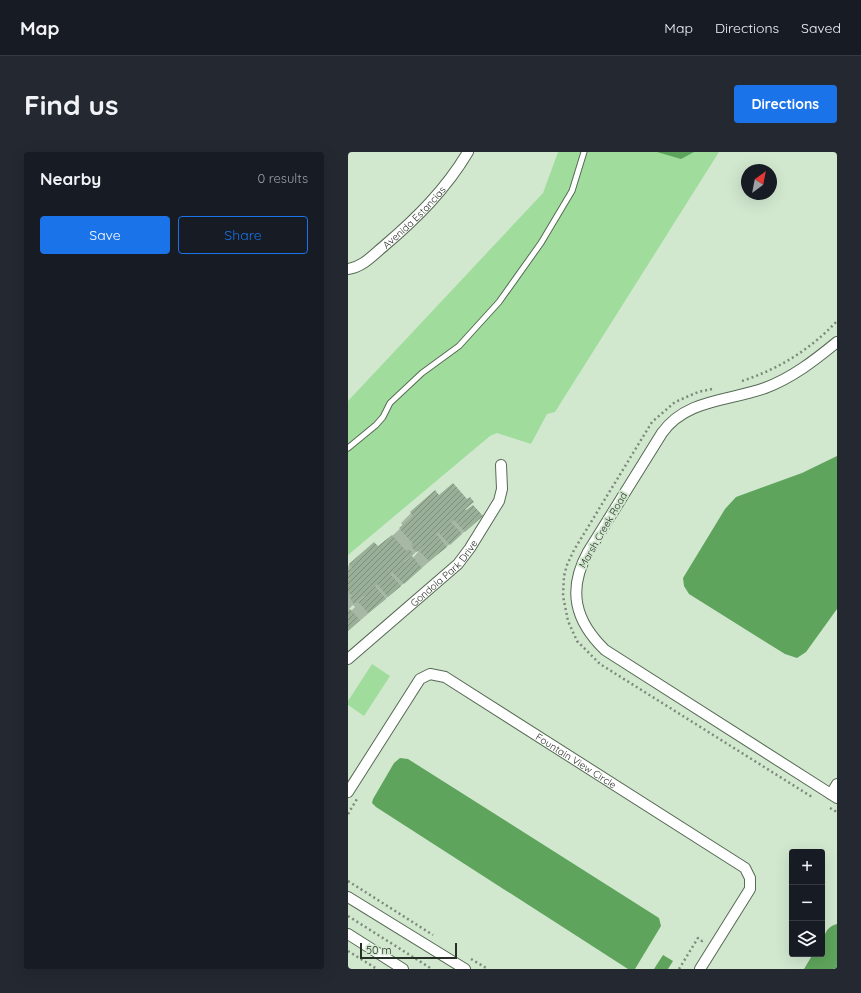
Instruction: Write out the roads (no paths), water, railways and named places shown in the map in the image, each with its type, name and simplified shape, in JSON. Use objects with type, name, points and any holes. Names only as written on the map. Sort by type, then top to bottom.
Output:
[{"type":"street","name":"Avenida Estancias","points":[[348,269],[363,264],[421,213],[444,188],[468,152]]},
{"type":"street","name":"Marsh Creek Road","points":[[834,796],[605,650],[589,632],[581,619],[576,601],[576,592],[579,571],[588,552],[662,433],[673,420],[694,407],[748,393],[782,380],[812,362],[837,342]]},
{"type":"street","name":"Gondola Park Drive","points":[[348,659],[462,559],[500,501],[502,489],[501,465]]},
{"type":"street","name":"Fountain View Circle","points":[[348,792],[420,679],[430,674],[445,677],[745,868],[750,878],[750,889],[700,969]]},
{"type":"street","points":[[834,796],[837,784]]},
{"type":"street","points":[[348,896],[465,969]]},
{"type":"street","points":[[348,934],[403,969]]},
{"type":"lane","points":[[348,448],[376,425],[383,417],[388,406],[422,373],[459,346],[499,302],[541,243],[572,191],[584,152]]}]
